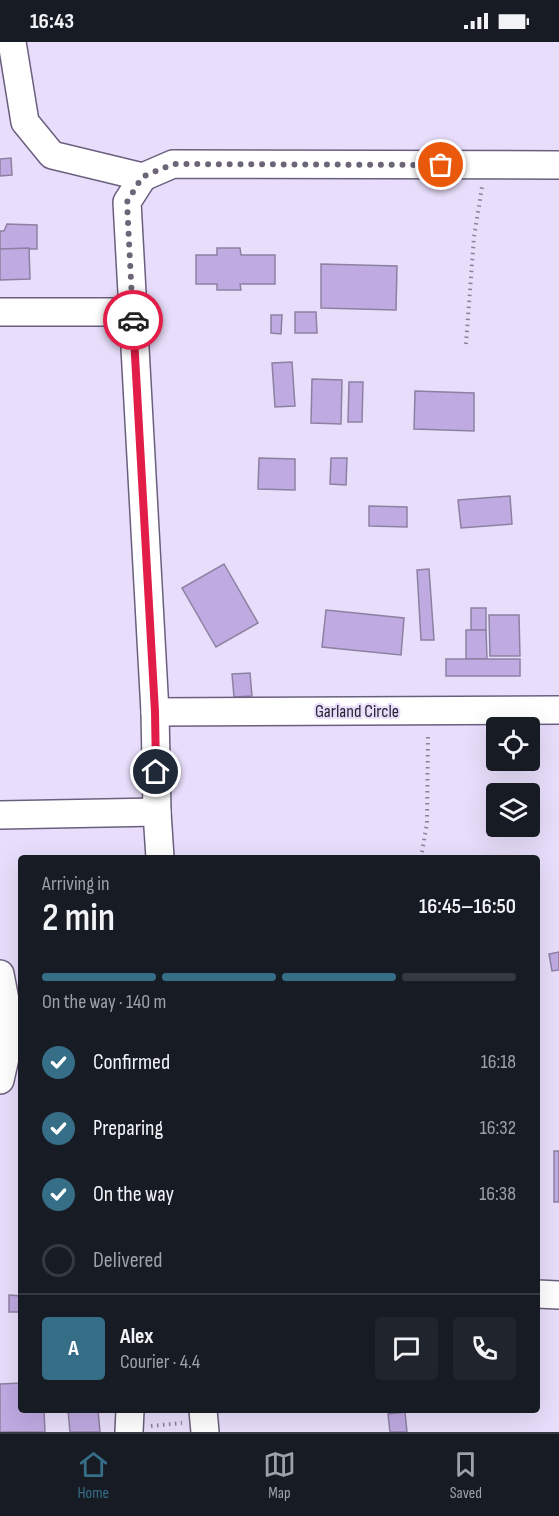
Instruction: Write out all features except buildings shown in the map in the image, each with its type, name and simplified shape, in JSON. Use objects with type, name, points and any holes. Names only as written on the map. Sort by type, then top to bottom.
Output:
[{"type":"street","points":[[12,42],[25,122],[52,155],[142,177]]},
{"type":"street","points":[[160,855],[155,712],[127,202],[142,177],[173,164],[559,165]]},
{"type":"street","points":[[0,312],[133,312]]},
{"type":"street","name":"Garland Circle","points":[[155,712],[559,710]]},
{"type":"street","points":[[0,815],[157,812]]},
{"type":"street","points":[[0,974],[11,1031],[0,1080]]},
{"type":"street","points":[[540,1294],[559,1295]]},
{"type":"path","points":[[465,344],[474,237],[485,165]]},
{"type":"path","points":[[422,855],[427,823],[429,711]]},
{"type":"path","points":[[129,1423],[204,1421]]},
{"type":"way so far","points":[[133,320],[127,202],[142,177],[173,164],[441,165]]},
{"type":"route","points":[[133,320],[155,712],[156,772]]}]
